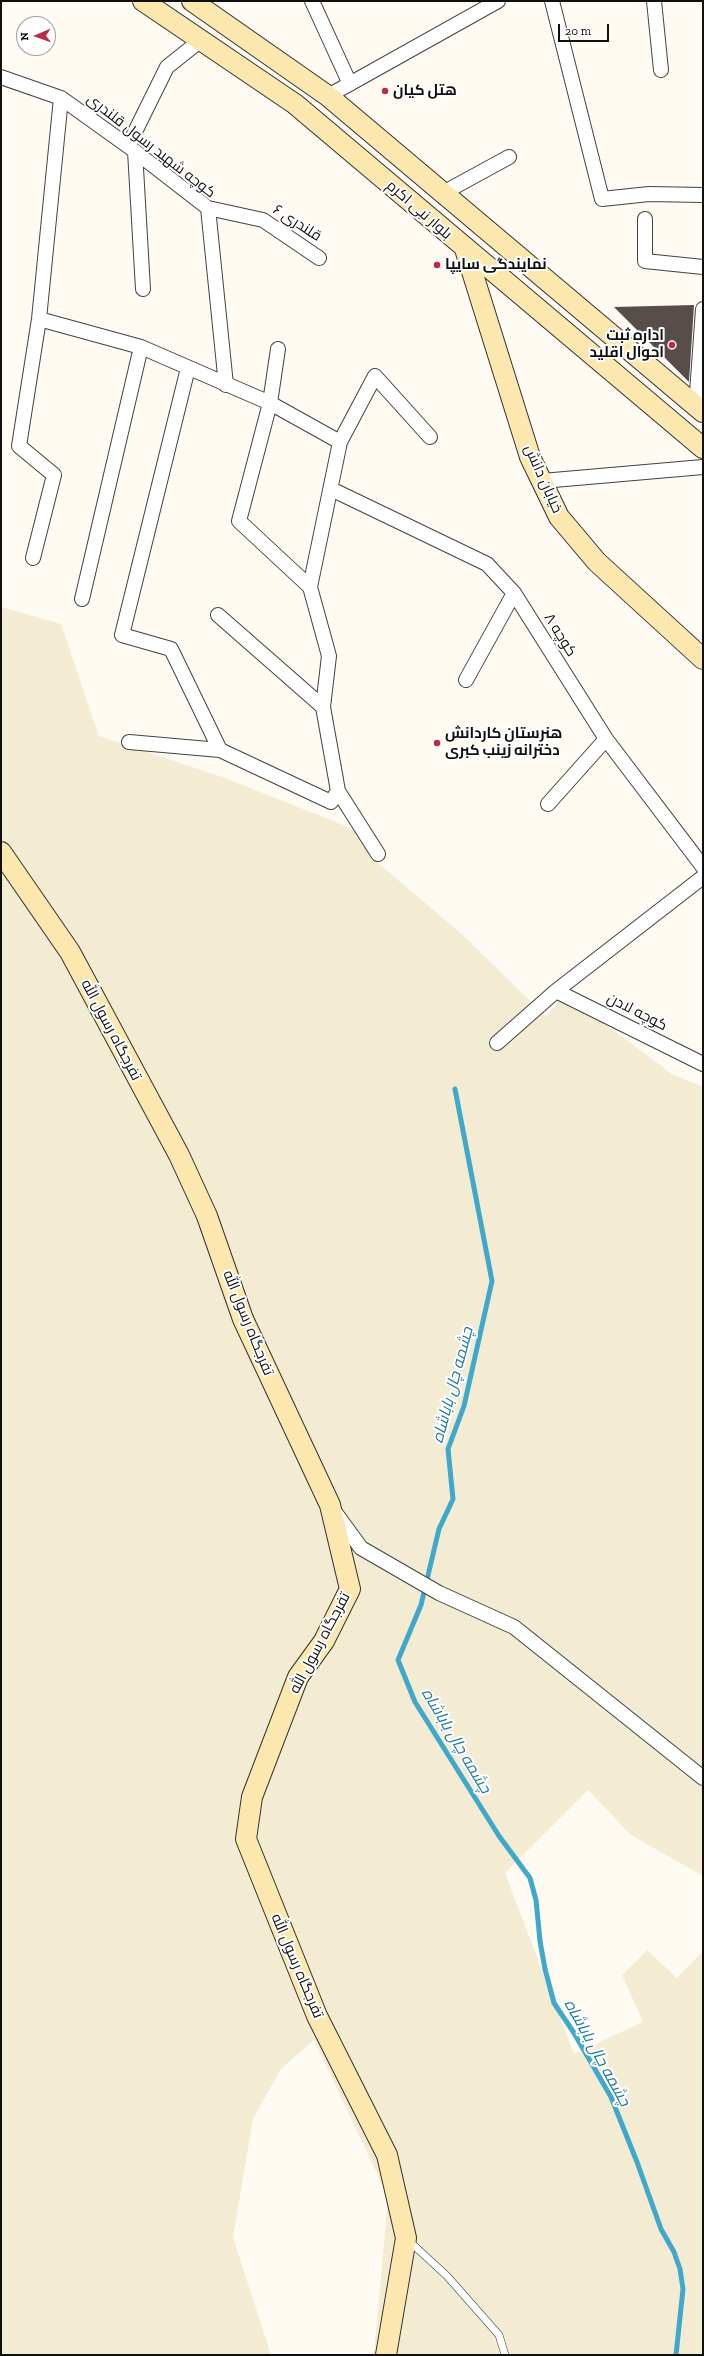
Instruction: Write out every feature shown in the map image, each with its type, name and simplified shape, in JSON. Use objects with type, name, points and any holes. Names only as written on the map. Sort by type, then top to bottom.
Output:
[{"type":"street","name":"بلوار نبی اکرم","points":[[143,1],[295,104],[465,249],[703,448]]},
{"type":"street","name":"بلوار نبی اکرم","points":[[192,1],[328,96],[700,409]]},
{"type":"street","points":[[312,1],[350,84]]},
{"type":"street","points":[[328,96],[498,1]]},
{"type":"street","points":[[552,1],[602,199],[649,194],[703,195]]},
{"type":"street","points":[[654,1],[661,70]]},
{"type":"street","points":[[143,289],[132,148],[166,67],[202,40]]},
{"type":"street","name":"کوچه شهید رسول قلندری","points":[[1,77],[61,98],[132,148],[208,208],[226,385]]},
{"type":"street","points":[[33,558],[54,475],[19,446],[39,319],[61,98]]},
{"type":"street","points":[[443,193],[509,157]]},
{"type":"street","name":"قلندری ۶","points":[[208,208],[263,220],[319,258]]},
{"type":"street","points":[[645,219],[645,261],[703,267]]},
{"type":"street","name":"خیابان دانش","points":[[465,249],[530,457],[559,517],[597,562],[703,659]]},
{"type":"street","points":[[700,409],[703,310]]},
{"type":"street","points":[[39,319],[141,348],[270,403],[340,442]]},
{"type":"street","points":[[82,599],[141,348]]},
{"type":"street","points":[[278,349],[270,403],[239,521],[310,586]]},
{"type":"street","points":[[188,368],[122,635],[171,649],[220,750]]},
{"type":"street","points":[[378,854],[338,791],[323,707],[329,656],[310,586],[340,442],[375,376],[430,436]]},
{"type":"street","points":[[542,480],[703,467]]},
{"type":"street","name":"کوچه ۸","points":[[331,489],[487,564],[514,594],[606,739],[703,867]]},
{"type":"street","points":[[466,680],[514,594]]},
{"type":"street","points":[[218,615],[323,707]]},
{"type":"street","points":[[548,804],[606,739]]},
{"type":"street","points":[[129,742],[220,750],[331,802],[338,791]]},
{"type":"street","name":"تفرجگاه رسول الله","points":[[1,852],[70,952],[179,1155],[207,1216],[243,1319],[330,1505],[350,1589],[324,1641],[298,1677],[252,1797],[246,1839],[317,2016],[388,2155],[406,2238],[386,2355]]},
{"type":"street","points":[[497,1043],[556,990],[703,877]]},
{"type":"street","name":"کوچه لادن","points":[[556,990],[703,1064]]},
{"type":"street","points":[[330,1505],[361,1548],[438,1593],[514,1627],[703,1778]]},
{"type":"lane","points":[[406,2238],[447,2276],[499,2335],[505,2355]]},
{"type":"shaded area","points":[[1,607],[61,624],[99,736],[225,778],[346,826],[365,838],[377,862],[464,936],[546,1017],[565,994],[672,1074],[703,1087],[703,1876],[631,1835],[588,1790],[505,1873],[574,2054],[643,2022],[622,1975],[647,1950],[677,1978],[703,1951],[703,2355],[374,2355],[388,2197],[314,2040],[281,2069],[253,2119],[233,2237],[271,2355],[1,2355]]},
{"type":"building","name":"اداره ثبت احوال اقلید","points":[[694,305],[689,382],[614,307]]},
{"type":"waterway","name":"چشمه چال باباشاه","points":[[455,1089],[492,1281],[464,1406],[448,1449],[453,1499],[439,1529],[421,1605],[398,1660],[415,1702],[499,1836],[530,1878],[536,1900],[540,1941],[545,1969],[554,2003],[574,2033],[611,2097],[637,2162],[661,2229],[674,2252],[680,2269],[683,2289],[676,2355]]},
{"type":"place","name":"هتل کیان","points":[[385,91]]},
{"type":"place","name":"نمایندگی سایپا","points":[[437,265]]},
{"type":"place","name":"اداره ثبت احوال اقلید","points":[[672,345]]},
{"type":"place","name":"هنرستان کاردانش دخترانه زینب کبری","points":[[437,743]]}]
